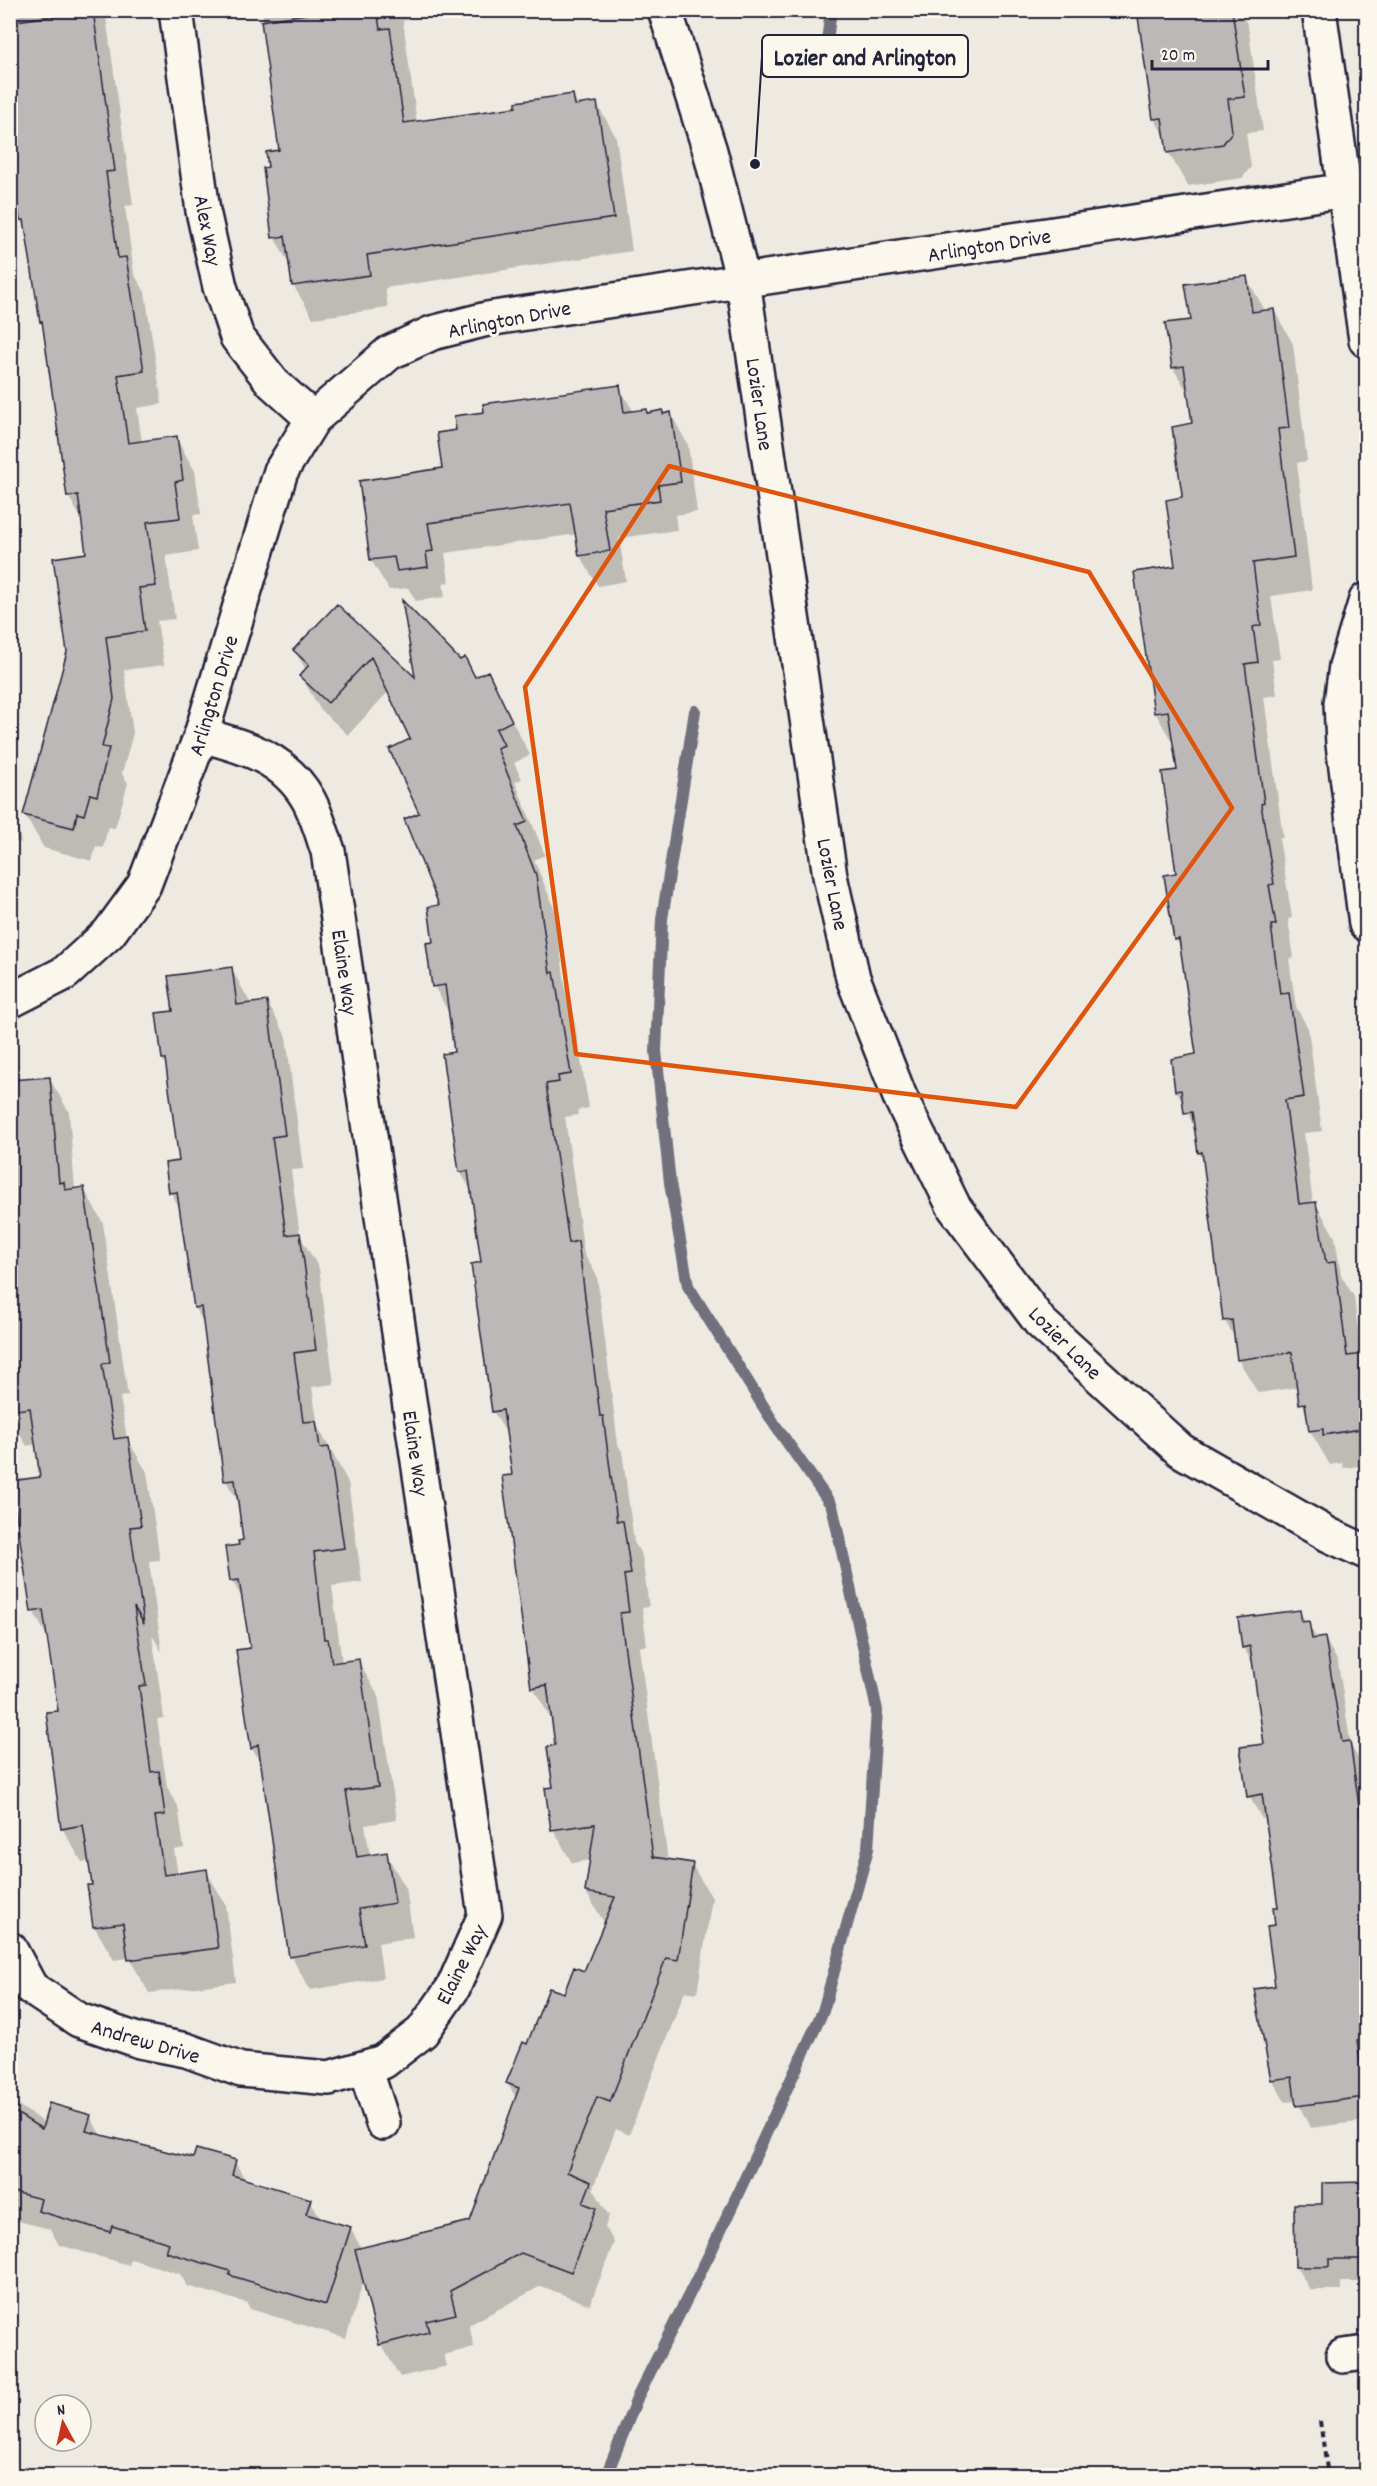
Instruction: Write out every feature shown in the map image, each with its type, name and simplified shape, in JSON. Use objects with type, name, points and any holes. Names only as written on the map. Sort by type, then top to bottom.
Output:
[{"type":"street","name":"Alex Way","points":[[176,10],[203,211],[224,297],[237,338],[273,383],[313,419]]},
{"type":"street","name":"Lozier Lane","points":[[665,10],[710,151],[743,281],[830,876],[853,978],[900,1096],[954,1207],[1040,1322],[1180,1450],[1329,1535],[1366,1552]]},
{"type":"street","points":[[1319,10],[1356,189],[1366,340]]},
{"type":"street","name":"Arlington Drive","points":[[10,1001],[65,973],[109,933],[144,885],[201,735],[281,471],[313,419],[389,353],[432,333],[487,319],[1356,189]]},
{"type":"street","points":[[1366,600],[1356,668],[1341,703],[1343,744],[1366,924]]},
{"type":"street","name":"Elaine Way","points":[[201,735],[245,746],[285,768],[308,799],[328,851],[485,1915],[453,1988],[422,2032],[383,2062],[329,2078],[241,2070]]},
{"type":"street","name":"Andrew Drive","points":[[10,1949],[31,1988],[79,2020],[140,2041],[186,2050],[241,2070]]},
{"type":"street","points":[[365,2068],[383,2123]]},
{"type":"path","points":[[1320,2421],[1328,2475]]},
{"type":"highlighted area","points":[[669,466],[1089,572],[1232,808],[1016,1107],[576,1054],[525,687]]},
{"type":"building","points":[[93,10],[115,171],[106,172],[118,258],[126,257],[144,371],[118,375],[128,443],[177,436],[183,480],[175,482],[180,518],[147,522],[156,586],[139,588],[145,631],[106,637],[114,699],[102,747],[109,748],[97,796],[90,794],[84,815],[77,813],[74,828],[23,815],[67,652],[53,558],[86,553],[78,495],[67,497],[42,321],[40,322],[24,220],[20,220],[10,153],[10,22]]},
{"type":"building","points":[[332,10],[377,10],[380,29],[390,28],[404,123],[516,107],[516,102],[573,94],[575,105],[597,102],[614,218],[367,255],[370,275],[292,286],[285,236],[272,238],[263,168],[268,167],[266,152],[279,150],[261,21]]},
{"type":"building","points":[[1137,10],[1232,10],[1245,97],[1228,99],[1232,132],[1223,144],[1167,153],[1162,118],[1153,119]]},
{"type":"building","points":[[1247,276],[1252,312],[1274,309],[1289,428],[1278,429],[1294,557],[1253,563],[1261,625],[1253,627],[1258,662],[1245,664],[1264,803],[1261,804],[1274,884],[1269,885],[1276,925],[1271,925],[1280,994],[1289,993],[1304,1097],[1285,1100],[1299,1204],[1316,1202],[1326,1263],[1335,1262],[1347,1356],[1366,1354],[1366,1428],[1323,1435],[1323,1429],[1309,1431],[1305,1403],[1299,1404],[1292,1352],[1237,1360],[1232,1320],[1223,1321],[1202,1152],[1198,1153],[1192,1112],[1184,1113],[1181,1090],[1175,1091],[1171,1059],[1196,1054],[1179,939],[1174,940],[1164,875],[1176,873],[1162,772],[1177,770],[1168,711],[1154,713],[1134,572],[1175,566],[1166,500],[1182,497],[1182,494],[1172,427],[1192,423],[1184,366],[1172,368],[1165,323],[1191,320],[1185,284]]},
{"type":"building","points":[[620,385],[624,412],[647,409],[647,413],[663,410],[663,414],[671,412],[681,482],[658,485],[660,500],[603,508],[610,551],[579,556],[570,503],[428,523],[433,551],[426,552],[428,567],[397,571],[394,557],[370,560],[359,481],[442,468],[437,433],[456,430],[454,416],[484,412],[483,404]]},
{"type":"building","points":[[402,600],[460,660],[465,657],[475,677],[488,671],[512,721],[496,729],[504,745],[497,748],[527,822],[517,826],[536,875],[550,973],[554,972],[571,1074],[558,1076],[559,1082],[546,1084],[569,1243],[578,1241],[600,1416],[603,1416],[617,1521],[623,1521],[631,1574],[624,1575],[629,1612],[620,1613],[653,1857],[693,1863],[678,1960],[666,1958],[610,2102],[597,2097],[567,2172],[591,2182],[583,2203],[596,2208],[571,2272],[521,2253],[450,2291],[456,2314],[426,2321],[429,2332],[379,2345],[355,2249],[470,2221],[519,2088],[506,2083],[523,2042],[527,2044],[549,1988],[564,1993],[574,1967],[584,1971],[615,1897],[585,1892],[595,1824],[551,1830],[545,1788],[553,1787],[547,1747],[555,1745],[547,1685],[531,1688],[502,1476],[512,1475],[503,1410],[492,1412],[471,1264],[481,1262],[468,1171],[459,1172],[442,1054],[454,1052],[445,985],[432,987],[426,943],[433,942],[428,907],[439,905],[404,819],[419,813],[389,749],[410,739],[371,657],[328,703],[299,676],[309,665],[293,650],[337,604],[415,677]]},
{"type":"building","points":[[232,967],[237,1005],[267,1001],[285,1135],[272,1137],[286,1235],[300,1233],[316,1350],[294,1353],[303,1422],[316,1421],[320,1448],[329,1447],[344,1548],[314,1552],[324,1639],[328,1639],[332,1663],[359,1659],[378,1787],[346,1791],[357,1857],[387,1852],[395,1903],[359,1909],[365,1945],[289,1957],[258,1744],[251,1749],[236,1650],[250,1648],[239,1580],[230,1581],[225,1547],[239,1545],[238,1541],[243,1540],[235,1480],[224,1481],[201,1307],[194,1308],[177,1192],[169,1193],[165,1163],[179,1161],[165,1059],[162,1059],[156,1013],[173,1011],[168,976]]},
{"type":"building","points":[[50,1077],[59,1183],[64,1182],[65,1190],[84,1187],[110,1362],[102,1364],[114,1439],[128,1437],[141,1526],[130,1527],[144,1624],[134,1607],[146,1685],[139,1686],[151,1772],[159,1771],[165,1815],[155,1816],[164,1875],[207,1869],[218,1948],[128,1960],[123,1923],[93,1927],[87,1885],[92,1885],[83,1825],[61,1829],[46,1712],[58,1711],[43,1610],[31,1612],[11,1481],[40,1477],[30,1408],[10,1411],[10,1080]]},
{"type":"building","points":[[1300,1610],[1302,1622],[1309,1621],[1312,1639],[1325,1637],[1342,1742],[1350,1741],[1366,1857],[1366,1970],[1360,1971],[1366,2039],[1357,2040],[1365,2097],[1296,2106],[1292,2077],[1271,2080],[1254,1989],[1275,1986],[1267,1926],[1275,1925],[1273,1907],[1278,1907],[1262,1794],[1247,1797],[1240,1747],[1264,1744],[1250,1646],[1242,1648],[1238,1618]]},
{"type":"building","points":[[49,2103],[91,2115],[86,2131],[193,2158],[196,2149],[236,2160],[232,2175],[311,2199],[306,2214],[351,2227],[326,2305],[229,2275],[230,2271],[166,2252],[169,2243],[112,2226],[110,2232],[38,2211],[41,2199],[10,2191],[10,2109],[42,2129]]},
{"type":"building","points":[[1366,2182],[1366,2259],[1329,2259],[1329,2267],[1295,2267],[1294,2204],[1322,2204],[1322,2183]]},
{"type":"waterway","points":[[826,49],[831,10]]},
{"type":"waterway","points":[[606,2476],[638,2396],[713,2247],[823,2011],[868,1849],[877,1710],[832,1506],[775,1425],[688,1286],[670,1183],[656,1051],[662,919],[695,711]]},
{"type":"place","name":"Lozier and Arlington","points":[[755,164]]}]
